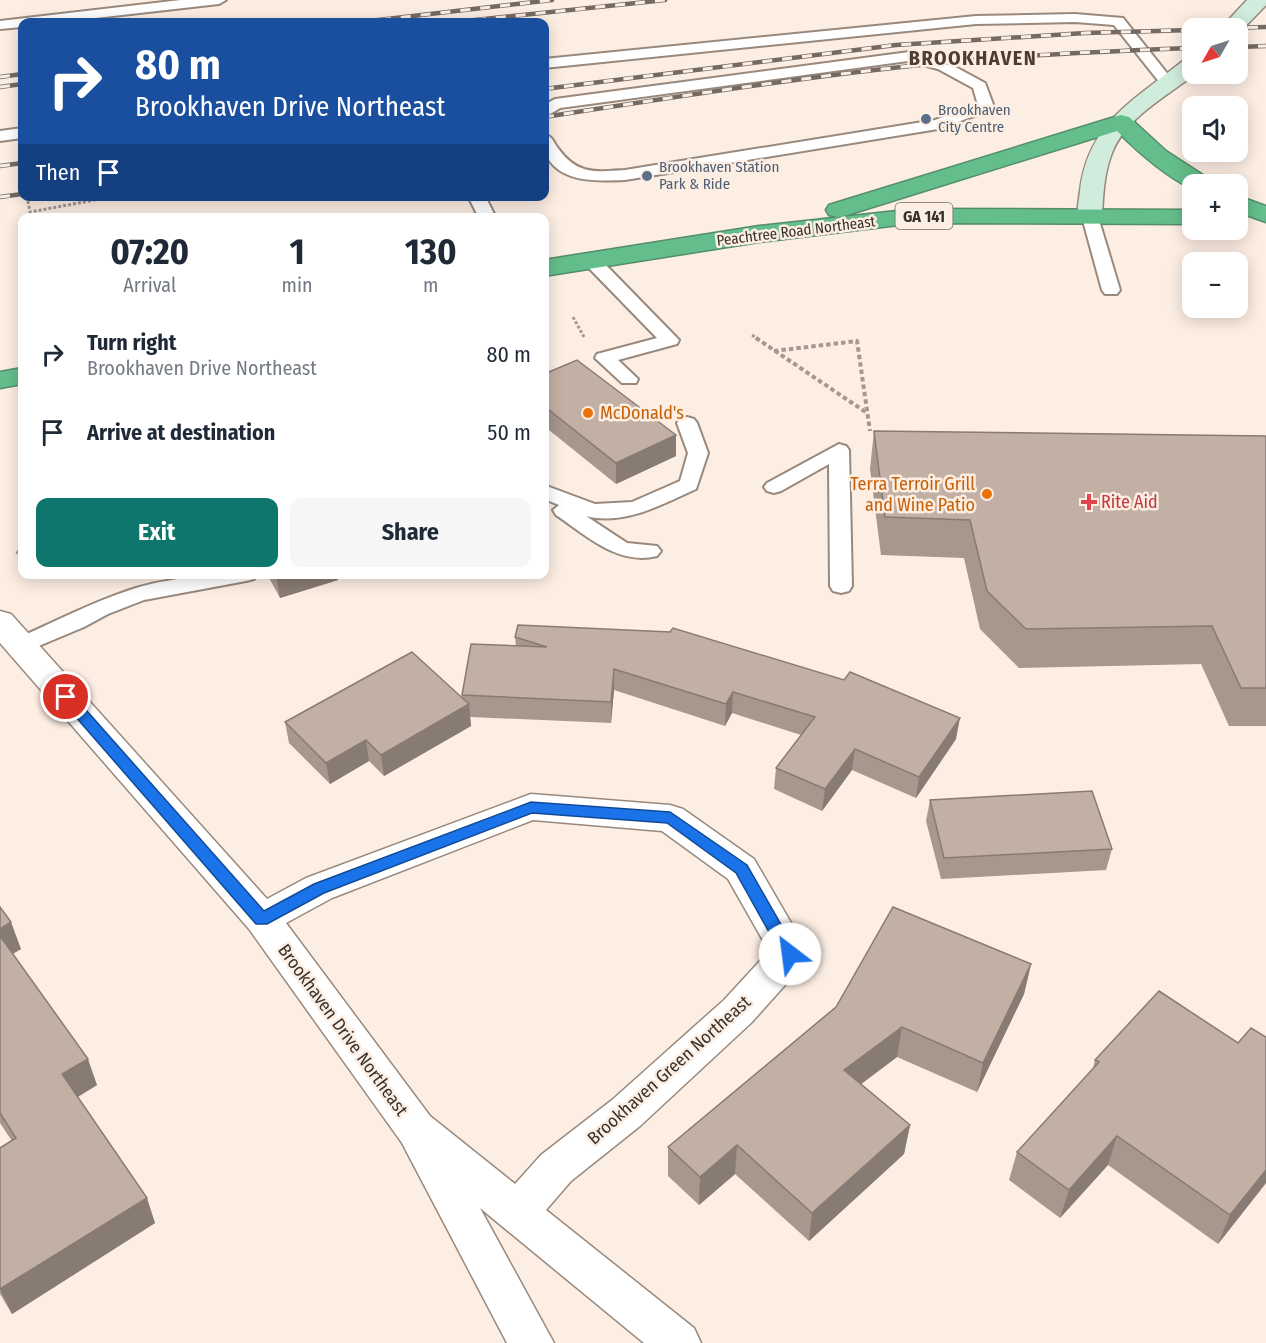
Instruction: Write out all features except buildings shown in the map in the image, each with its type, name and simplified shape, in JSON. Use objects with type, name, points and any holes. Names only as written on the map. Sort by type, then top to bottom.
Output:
[{"type":"highway","points":[[759,234],[1121,122],[1154,153],[1182,175]]},
{"type":"highway","points":[[1248,208],[1266,216]]},
{"type":"highway","name":"Peachtree Road Northeast","points":[[549,267],[759,234],[915,216],[1182,217]]},
{"type":"highway","points":[[1248,217],[1266,216]]},
{"type":"highway","points":[[0,380],[18,377]]},
{"type":"main road","points":[[1241,18],[1259,0]]},
{"type":"main road","points":[[1090,217],[1092,189],[1101,151],[1121,122],[1182,74]]},
{"type":"street","name":"Brookhaven Drive Northeast","points":[[7,631],[262,919],[415,1129],[678,1343]]},
{"type":"street","name":"Brookhaven Green Northeast","points":[[262,919],[319,888],[531,807],[670,818],[741,869],[790,954],[738,1011],[626,1113],[556,1168],[517,1212]]},
{"type":"street","points":[[415,1129],[531,1343]]},
{"type":"lane","points":[[61,18],[219,0]]},
{"type":"lane","points":[[549,63],[976,20],[1076,18],[1119,21],[1169,85]]},
{"type":"lane","points":[[0,25],[18,23]]},
{"type":"lane","points":[[549,109],[555,104],[909,56],[943,66],[980,86],[986,107],[938,124],[625,176],[586,176],[569,171],[549,148]]},
{"type":"lane","points":[[0,136],[18,134]]},
{"type":"lane","points":[[1090,217],[1111,290]]},
{"type":"lane","points":[[593,262],[670,340],[604,358],[629,379]]},
{"type":"lane","points":[[549,493],[593,511],[635,508],[689,485],[698,453],[687,423]]},
{"type":"lane","points":[[774,487],[839,450],[841,586]]},
{"type":"lane","points":[[549,500],[622,549],[650,551]]},
{"type":"lane","points":[[7,631],[76,622],[100,609],[140,594],[220,579]]},
{"type":"path","points":[[28,201],[30,212],[89,201]]},
{"type":"path","points":[[573,317],[585,338]]},
{"type":"path","points":[[752,335],[868,413]]},
{"type":"path","points":[[774,351],[856,341],[870,431]]},
{"type":"railway","points":[[396,18],[552,0]]},
{"type":"railway","points":[[494,18],[665,0]]},
{"type":"railway","points":[[1248,27],[1266,27]]},
{"type":"railway","points":[[549,88],[896,45],[1085,33],[1182,30]]},
{"type":"railway","points":[[1248,47],[1266,46]]},
{"type":"railway","points":[[549,116],[752,86],[908,66],[1018,56],[1182,48]]},
{"type":"railway","points":[[0,77],[18,75]]},
{"type":"railway","points":[[0,87],[18,85]]},
{"type":"railway","points":[[0,166],[18,164]]},
{"type":"railway","points":[[0,197],[18,195]]},
{"type":"place","name":"Brookhaven City Centre","points":[[926,119]]},
{"type":"place","name":"Brookhaven Station Park & Ride","points":[[647,176]]},
{"type":"place","name":"McDonald's","points":[[588,413]]},
{"type":"place","name":"Terra Terroir Grill and Wine Patio","points":[[987,494]]},
{"type":"place","name":"Rite Aid","points":[[1089,502]]},
{"type":"district","name":"BROOKHAVEN","points":[[973,58]]},
{"type":"route","points":[[66,697],[262,919],[319,888],[531,807],[670,818],[741,869],[790,954]]}]
